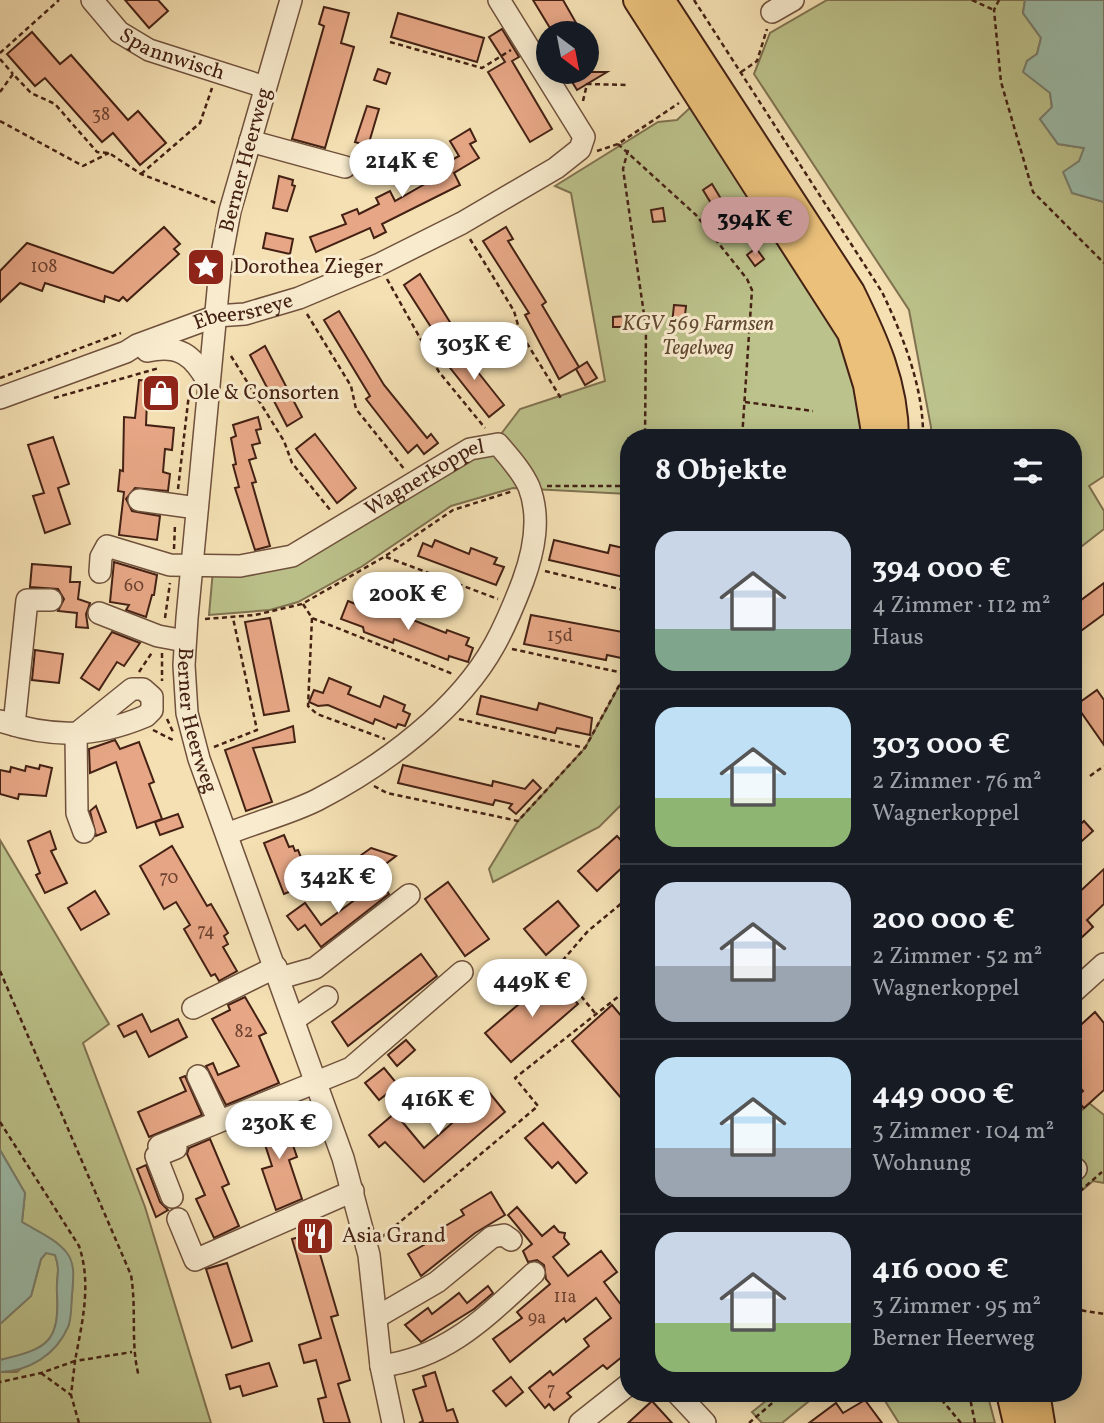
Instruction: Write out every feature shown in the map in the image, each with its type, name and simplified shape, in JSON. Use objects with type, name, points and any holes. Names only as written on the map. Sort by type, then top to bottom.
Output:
[{"type":"main road","points":[[637,0],[850,333],[867,384],[874,429]]},
{"type":"main road","points":[[661,0],[851,292],[874,338],[888,379],[894,429]]},
{"type":"main road","points":[[1012,1402],[1017,1423]]},
{"type":"main road","points":[[1038,1402],[1041,1423]]},
{"type":"street","name":"Spannwisch","points":[[92,0],[119,32],[149,50],[265,87]]},
{"type":"street","name":"Berner Heerweg","points":[[291,0],[230,211],[208,382],[185,641],[185,688],[192,736],[319,1084],[355,1198],[372,1268],[382,1366],[393,1423]]},
{"type":"street","points":[[482,0],[497,0],[526,40],[584,137],[580,149]]},
{"type":"street","points":[[772,12],[793,0]]},
{"type":"street","points":[[250,141],[345,167]]},
{"type":"street","name":"Ebeersreye","points":[[126,352],[137,345],[216,316],[245,314],[299,298],[380,264],[462,223],[556,167],[580,149]]},
{"type":"street","name":"Ebeersreye","points":[[0,398],[126,352],[163,347],[184,351],[196,360],[208,382]]},
{"type":"street","name":"Wagnerkoppel","points":[[100,572],[101,557],[107,546],[170,565],[240,566],[282,558],[309,548],[462,453],[498,444],[528,486],[535,513],[528,567],[495,646],[469,680],[444,708],[401,745],[355,777],[315,800],[227,834]]},
{"type":"street","points":[[139,500],[197,508]]},
{"type":"street","points":[[51,600],[27,600],[7,723],[32,732],[76,734],[77,813],[84,832]]},
{"type":"street","points":[[99,614],[158,636],[185,641]]},
{"type":"street","points":[[194,1008],[278,973],[315,968],[409,895]]},
{"type":"street","points":[[1082,984],[1104,964]]},
{"type":"street","points":[[172,1197],[156,1156],[351,1068],[463,972]]},
{"type":"street","points":[[296,1019],[327,997]]},
{"type":"street","points":[[198,1076],[219,1121]]},
{"type":"street","points":[[159,1146],[319,1084]]},
{"type":"street","points":[[178,1219],[195,1259],[355,1198]]},
{"type":"street","points":[[249,1250],[355,1198]]},
{"type":"street","points":[[377,1317],[437,1282],[492,1237],[504,1235],[511,1240]]},
{"type":"street","points":[[382,1366],[422,1359],[440,1349],[534,1273]]},
{"type":"street","points":[[580,1423],[620,1391]]},
{"type":"street","points":[[685,1402],[705,1423]]},
{"type":"path","points":[[0,53],[59,0]]},
{"type":"path","points":[[972,0],[994,10]]},
{"type":"path","points":[[999,0],[994,10],[1001,82],[1033,192],[1104,263]]},
{"type":"path","points":[[740,72],[757,61],[772,12]]},
{"type":"path","points":[[390,42],[482,68],[526,40]]},
{"type":"path","points":[[0,59],[31,93],[55,104],[97,152],[109,153],[141,174],[219,204]]},
{"type":"path","points":[[141,174],[200,123],[217,70]]},
{"type":"path","points":[[0,92],[13,74]]},
{"type":"path","points":[[587,84],[629,85]]},
{"type":"path","points":[[580,149],[600,151],[618,144],[682,101]]},
{"type":"path","points":[[0,121],[83,166],[109,153]]},
{"type":"path","points":[[618,144],[628,150],[696,215],[747,279],[752,290],[744,429]]},
{"type":"path","points":[[628,150],[623,169],[646,328],[645,429]]},
{"type":"path","points":[[462,223],[514,311],[520,332],[562,400]]},
{"type":"path","points":[[380,264],[439,372],[498,444]]},
{"type":"path","points":[[299,298],[351,386],[356,409],[414,481]]},
{"type":"path","points":[[0,378],[131,329]]},
{"type":"path","points":[[228,351],[284,441],[292,463],[344,527]]},
{"type":"path","points":[[45,401],[166,366]]},
{"type":"path","points":[[745,402],[813,411]]},
{"type":"path","points":[[202,620],[233,618],[302,604],[384,557],[453,510],[528,486],[620,486]]},
{"type":"path","points":[[384,557],[514,605]]},
{"type":"path","points":[[528,567],[620,589]]},
{"type":"path","points":[[302,604],[312,618],[469,680]]},
{"type":"path","points":[[211,748],[257,730],[233,618]]},
{"type":"path","points":[[312,618],[308,706],[317,714],[401,745]]},
{"type":"path","points":[[495,646],[620,673]]},
{"type":"path","points":[[355,777],[387,793],[518,821],[585,748],[620,687]]},
{"type":"path","points":[[444,708],[465,723],[585,748]]},
{"type":"path","points":[[1090,776],[1104,766]]},
{"type":"path","points":[[595,1013],[557,967],[588,931],[620,905]]},
{"type":"path","points":[[0,971],[131,1275],[136,1320],[132,1352],[139,1377]]},
{"type":"path","points":[[379,1239],[538,1106],[515,1078],[620,995]]},
{"type":"path","points":[[0,1122],[79,1246],[84,1261],[84,1315],[71,1395],[79,1423]]},
{"type":"path","points":[[1082,1189],[1102,1172]]},
{"type":"path","points":[[1082,1310],[1104,1314]]},
{"type":"path","points":[[0,1382],[41,1373],[75,1361],[132,1352]]},
{"type":"path","points":[[41,1373],[71,1395]]},
{"type":"path","points":[[749,1423],[774,1402]]},
{"type":"path","points":[[944,1402],[961,1423]]},
{"type":"path","points":[[971,1402],[975,1423]]},
{"type":"green space","points":[[827,0],[1025,0],[1023,13],[1041,38],[1037,54],[1027,61],[1050,93],[1052,108],[1040,119],[1058,144],[1084,148],[1072,193],[1104,202],[1104,476],[1089,486],[1104,511],[1104,529],[1082,546],[1082,429],[931,429],[909,310],[754,74],[770,33]]},
{"type":"green space","name":"KGV 569 Farmsen Tegelweg","points":[[694,104],[847,348],[864,429],[620,429],[620,494],[513,488],[451,506],[361,567],[298,602],[270,610],[209,615],[214,559],[234,563],[307,541],[498,438],[520,409],[605,381],[571,193],[555,186],[658,122],[677,120]]},
{"type":"green space","points":[[620,685],[620,806],[599,827],[493,882],[489,869],[518,821],[585,748]]},
{"type":"green space","points":[[0,840],[109,1024],[83,1043],[145,1207],[211,1423],[0,1423],[0,1372],[17,1372],[69,1325],[72,1273],[70,1262],[55,1243],[22,1222],[25,1193],[0,1150]]},
{"type":"green space","points":[[1089,1103],[1104,1115],[1104,1183],[1093,1181],[1082,1190],[1082,1110]]},
{"type":"green space","points":[[47,1252],[55,1255],[58,1270],[56,1323],[53,1333],[39,1347],[0,1360],[0,1324],[31,1296],[41,1259]]},
{"type":"green space","points":[[765,1402],[808,1402],[782,1423],[762,1423],[752,1412]]},
{"type":"green space","points":[[886,1402],[989,1402],[995,1423],[899,1423]]},
{"type":"shaded area","points":[[1025,0],[1104,0],[1104,202],[1072,193],[1063,172],[1079,161],[1084,148],[1058,144],[1040,119],[1052,107],[1050,93],[1023,72],[1027,61],[1037,54],[1041,38],[1023,13]]},
{"type":"shaded area","points":[[0,1150],[25,1193],[22,1222],[63,1248],[72,1263],[73,1273],[71,1311],[63,1337],[49,1353],[31,1365],[0,1372],[0,1360],[39,1347],[53,1333],[56,1323],[58,1270],[55,1255],[46,1253],[41,1259],[31,1296],[0,1324]]},
{"type":"building","points":[[125,0],[158,0],[168,11],[149,28]]},
{"type":"building","points":[[533,0],[563,0],[575,21],[546,21]]},
{"type":"building","points":[[324,7],[349,13],[341,43],[354,47],[325,148],[292,139],[324,26],[319,24]]},
{"type":"building","points":[[398,13],[484,38],[477,62],[391,37]]},
{"type":"building","points":[[502,29],[519,57],[512,61],[552,129],[530,142],[488,72],[505,62],[489,37]]},
{"type":"building","points":[[32,32],[60,64],[71,55],[128,120],[138,111],[166,143],[140,165],[113,133],[102,142],[45,78],[35,86],[7,54]]},
{"type":"building","points":[[378,69],[390,73],[386,84],[374,80]]},
{"type":"building","points":[[573,84],[587,84],[577,90]]},
{"type":"building","points":[[367,106],[379,109],[368,146],[355,142]]},
{"type":"building","points":[[470,129],[476,141],[470,144],[479,158],[454,173],[460,185],[382,224],[386,232],[374,238],[370,228],[316,252],[310,237],[346,224],[342,215],[357,209],[359,214],[379,204],[376,198],[390,191],[395,201],[437,177],[433,170],[459,156],[450,141]]},
{"type":"building","points":[[279,176],[293,180],[292,185],[295,186],[287,211],[273,208]]},
{"type":"building","points":[[712,184],[729,212],[720,218],[703,190]]},
{"type":"building","points":[[663,208],[665,221],[653,222],[651,210]]},
{"type":"building","points":[[164,227],[180,244],[174,249],[179,254],[127,301],[123,297],[119,301],[105,296],[104,302],[45,283],[42,291],[20,283],[0,302],[0,271],[27,243],[113,273]]},
{"type":"building","points":[[506,227],[513,239],[508,241],[546,302],[542,305],[579,367],[559,379],[525,315],[529,313],[483,241]]},
{"type":"building","points":[[266,233],[293,239],[290,254],[263,248]]},
{"type":"building","points":[[756,248],[764,259],[755,266],[747,255]]},
{"type":"building","points":[[420,274],[453,327],[441,335],[436,335],[404,285]]},
{"type":"building","points":[[674,305],[686,306],[684,325],[672,324]]},
{"type":"building","points":[[339,311],[384,385],[427,438],[431,434],[438,443],[424,454],[417,445],[408,453],[366,399],[370,396],[324,320]]},
{"type":"building","points":[[627,316],[628,327],[613,327],[613,317]]},
{"type":"building","points":[[265,346],[302,417],[287,426],[250,355]]},
{"type":"building","points":[[458,347],[504,405],[489,417],[443,359]]},
{"type":"building","points":[[587,362],[597,378],[585,385],[576,369]]},
{"type":"building","points":[[139,380],[170,383],[168,404],[147,402],[146,425],[174,428],[172,450],[165,449],[163,472],[170,474],[168,491],[135,488],[126,499],[132,511],[160,516],[157,540],[119,535],[124,492],[118,491],[120,470],[123,471],[124,417],[135,418]]},
{"type":"building","points":[[258,417],[261,429],[256,430],[260,443],[252,445],[256,458],[249,460],[256,482],[252,483],[270,546],[255,550],[235,488],[239,487],[233,465],[236,464],[231,438],[236,436],[233,425]]},
{"type":"building","points":[[315,434],[356,488],[337,503],[296,449]]},
{"type":"building","points":[[53,437],[69,484],[58,488],[70,524],[45,533],[33,496],[44,493],[28,445]]},
{"type":"building","points":[[435,540],[469,554],[471,548],[497,558],[494,564],[504,567],[496,585],[418,556],[423,543],[432,547]]},
{"type":"building","points":[[554,540],[608,553],[610,545],[620,547],[620,576],[549,560]]},
{"type":"building","points":[[114,562],[157,575],[154,595],[146,617],[126,610],[129,605],[110,602]]},
{"type":"building","points":[[32,564],[71,567],[70,582],[80,582],[78,599],[90,603],[86,614],[88,628],[76,627],[77,613],[58,611],[64,599],[58,589],[30,587]]},
{"type":"building","points":[[1104,583],[1104,614],[1082,630],[1082,599]]},
{"type":"building","points":[[348,601],[370,610],[372,604],[446,633],[447,630],[469,638],[466,645],[473,648],[468,662],[449,656],[448,660],[394,639],[393,643],[364,632],[363,627],[341,619]]},
{"type":"building","points":[[531,615],[620,632],[620,658],[607,655],[606,660],[524,644]]},
{"type":"building","points":[[270,618],[289,711],[264,715],[245,622]]},
{"type":"building","points":[[112,632],[140,643],[124,666],[117,662],[99,690],[81,678]]},
{"type":"building","points":[[35,650],[63,654],[59,683],[32,680]]},
{"type":"building","points":[[329,678],[351,687],[348,694],[380,707],[384,696],[405,705],[403,711],[410,714],[405,726],[398,724],[396,728],[375,719],[373,724],[328,705],[318,706],[309,702],[314,690],[323,693]]},
{"type":"building","points":[[1097,690],[1104,700],[1104,745],[1082,714],[1082,701]]},
{"type":"building","points":[[481,696],[537,710],[539,703],[592,718],[590,735],[557,728],[555,733],[477,714]]},
{"type":"building","points":[[293,726],[295,742],[253,748],[272,802],[246,811],[225,750]]},
{"type":"building","points":[[115,740],[120,749],[139,742],[154,782],[149,784],[162,819],[137,828],[116,762],[90,773],[89,749]]},
{"type":"building","points":[[40,765],[52,768],[46,796],[19,794],[18,799],[0,794],[0,770],[10,772],[11,767],[25,771],[26,766],[39,769]]},
{"type":"building","points":[[403,765],[492,786],[493,781],[525,789],[533,780],[541,788],[516,814],[509,808],[512,804],[495,800],[493,805],[398,783]]},
{"type":"building","points":[[96,806],[106,832],[96,836],[90,811]]},
{"type":"building","points":[[178,814],[183,827],[160,835],[155,822]]},
{"type":"building","points":[[1084,821],[1093,831],[1082,841]]},
{"type":"building","points":[[50,831],[56,849],[51,851],[67,883],[45,893],[36,875],[40,873],[28,841]]},
{"type":"building","points":[[284,835],[289,847],[293,846],[295,851],[298,850],[311,883],[284,894],[264,843]]},
{"type":"building","points":[[617,836],[620,839],[620,869],[597,891],[578,871]]},
{"type":"building","points":[[172,846],[207,906],[211,904],[228,933],[224,936],[228,944],[223,947],[237,971],[219,981],[215,974],[211,976],[184,929],[190,925],[176,902],[164,909],[140,866]]},
{"type":"building","points":[[371,848],[396,856],[375,872],[327,891],[325,888],[348,871],[346,866]]},
{"type":"building","points":[[1104,869],[1104,904],[1087,920],[1093,927],[1082,937],[1082,890]]},
{"type":"building","points":[[380,881],[389,894],[321,947],[305,925],[298,930],[287,916],[305,903],[321,925]]},
{"type":"building","points":[[448,882],[489,939],[465,956],[425,899]]},
{"type":"building","points":[[95,891],[109,914],[81,930],[68,908]]},
{"type":"building","points":[[558,901],[579,926],[546,955],[524,929]]},
{"type":"building","points":[[421,954],[437,976],[348,1046],[332,1022]]},
{"type":"building","points":[[553,975],[578,1004],[511,1062],[485,1033]]},
{"type":"building","points":[[245,997],[266,1033],[259,1036],[279,1083],[226,1105],[206,1066],[213,1063],[218,1075],[239,1066],[212,1019],[230,1010],[228,1005]]},
{"type":"building","points":[[612,1005],[620,1014],[620,1097],[572,1041]]},
{"type":"building","points":[[1095,1012],[1104,1023],[1104,1090],[1084,1108],[1082,1106],[1082,1024]]},
{"type":"building","points":[[142,1014],[151,1032],[178,1019],[187,1037],[149,1057],[136,1031],[124,1037],[118,1026]]},
{"type":"building","points":[[406,1040],[415,1050],[397,1066],[388,1055]]},
{"type":"building","points":[[384,1068],[398,1085],[379,1100],[365,1083]]},
{"type":"building","points":[[185,1076],[202,1115],[149,1137],[138,1112],[186,1091],[180,1078]]},
{"type":"building","points":[[488,1091],[505,1112],[424,1182],[385,1142],[379,1147],[369,1135],[395,1113],[424,1148]]},
{"type":"building","points":[[281,1111],[297,1157],[289,1160],[302,1199],[276,1210],[262,1169],[272,1166],[257,1120]]},
{"type":"building","points":[[543,1123],[587,1173],[576,1183],[558,1162],[552,1168],[525,1138]]},
{"type":"building","points":[[210,1139],[229,1184],[222,1187],[239,1226],[214,1238],[196,1199],[205,1195],[187,1154],[189,1148]]},
{"type":"building","points":[[146,1165],[160,1202],[168,1210],[156,1217],[137,1169]]},
{"type":"building","points":[[491,1192],[505,1215],[475,1233],[421,1276],[408,1254],[438,1237],[435,1232],[464,1215],[461,1210]]},
{"type":"building","points":[[517,1207],[542,1236],[554,1226],[559,1232],[565,1233],[564,1238],[569,1244],[553,1257],[568,1276],[601,1251],[617,1272],[604,1282],[620,1303],[620,1358],[607,1369],[603,1365],[567,1393],[571,1397],[554,1410],[549,1404],[545,1408],[529,1388],[550,1371],[553,1375],[589,1346],[584,1339],[611,1318],[596,1298],[566,1322],[564,1318],[510,1362],[493,1339],[522,1318],[517,1312],[550,1284],[546,1279],[544,1265],[537,1260],[528,1262],[523,1251],[532,1244],[508,1215]]},
{"type":"building","points":[[321,1224],[326,1241],[317,1244],[338,1315],[331,1317],[350,1380],[338,1384],[350,1423],[324,1423],[318,1399],[326,1397],[316,1360],[304,1363],[299,1345],[321,1338],[292,1239],[311,1234],[309,1228]]},
{"type":"building","points":[[227,1263],[252,1341],[232,1348],[206,1269]]},
{"type":"building","points":[[488,1286],[493,1293],[474,1309],[421,1342],[405,1325],[428,1308],[432,1314],[459,1293],[467,1303]]},
{"type":"building","points":[[269,1363],[277,1386],[243,1396],[240,1386],[230,1389],[226,1375]]},
{"type":"building","points":[[435,1372],[447,1411],[453,1409],[458,1423],[419,1423],[423,1421],[413,1390],[426,1386],[423,1376]]},
{"type":"building","points":[[511,1377],[523,1392],[506,1406],[493,1391]]},
{"type":"building","points":[[653,1402],[672,1423],[628,1423]]},
{"type":"building","points":[[866,1402],[882,1423],[809,1423],[836,1403],[843,1413]]},
{"type":"place","name":"Dorothea Zieger","points":[[206,267]]},
{"type":"place","name":"Ole & Consorten","points":[[161,393]]},
{"type":"place","name":"Asia Grand","points":[[315,1236]]}]
